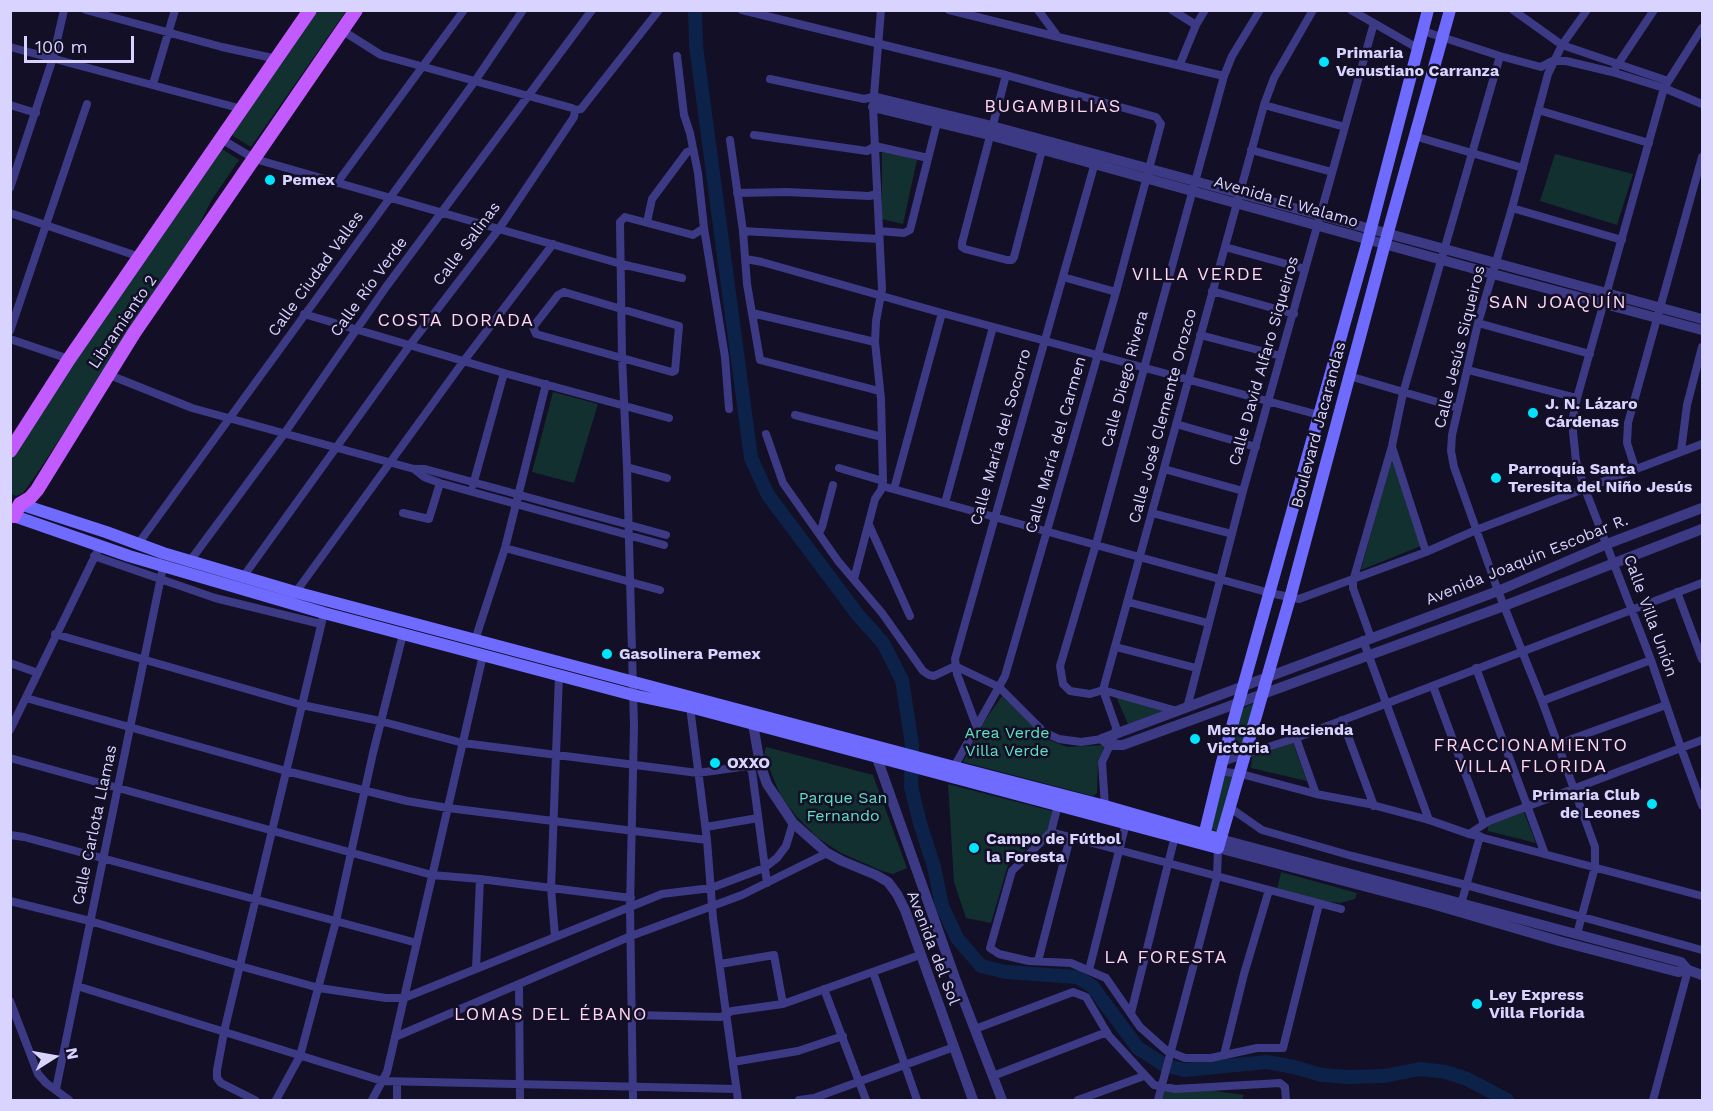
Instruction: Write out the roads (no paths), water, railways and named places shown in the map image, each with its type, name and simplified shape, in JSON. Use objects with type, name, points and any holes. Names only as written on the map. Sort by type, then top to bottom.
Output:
[{"type":"main road","name":"Libramiento 2","points":[[14,509],[30,498],[36,490],[108,374],[356,10]]},
{"type":"main road","name":"Boulevard Jacarandas","points":[[1203,839],[1238,703],[1369,234],[1428,10]]},
{"type":"main road","name":"Boulevard Jacarandas","points":[[1219,843],[1290,598],[1386,238],[1450,10]]},
{"type":"main road","name":"Libramiento 2","points":[[10,451],[69,359],[309,11]]},
{"type":"main road","points":[[14,509],[106,532],[243,577],[293,598],[323,619],[403,634],[559,675],[633,688],[875,745],[897,757],[1058,805],[1174,836],[1203,839]]},
{"type":"main road","points":[[14,509],[97,551],[162,573],[293,598],[475,640],[690,707],[877,758],[897,757]]},
{"type":"main road","points":[[931,766],[954,767],[1105,806],[1219,843]]},
{"type":"street","points":[[10,188],[53,58],[64,10]]},
{"type":"street","points":[[86,10],[222,47],[277,59]]},
{"type":"street","points":[[153,84],[175,10]]},
{"type":"street","points":[[337,183],[464,10]]},
{"type":"street","name":"Calle Ciudad Valles","points":[[138,544],[475,81],[523,10]]},
{"type":"street","name":"Calle Río Verde","points":[[190,561],[284,434],[386,287],[592,10]]},
{"type":"street","name":"Calle Salinas","points":[[243,577],[410,345],[499,229],[574,117],[575,110],[581,109],[659,10]]},
{"type":"street","points":[[742,10],[1006,75],[962,247],[1012,260],[1043,146]]},
{"type":"street","points":[[854,579],[875,499],[883,483],[875,342],[882,289],[875,146],[870,101],[880,10]]},
{"type":"street","points":[[949,10],[976,14],[1058,37],[1224,76]]},
{"type":"street","points":[[1038,10],[1058,37]]},
{"type":"street","points":[[1172,10],[1196,25]]},
{"type":"street","points":[[1180,64],[1196,25],[1205,10]]},
{"type":"street","name":"Calle Diego Rivera","points":[[1103,690],[1090,694],[1070,691],[1063,684],[1060,666],[1096,544],[1224,76],[1232,56],[1260,10]]},
{"type":"street","name":"Calle José Clemente Orozco","points":[[1103,690],[1264,105],[1274,78],[1313,10]]},
{"type":"street","points":[[1351,10],[1419,49]]},
{"type":"street","points":[[1513,10],[1562,45],[1615,68],[1666,84],[1702,104]]},
{"type":"street","name":"Calle Jesús Siqueiros","points":[[1577,934],[1595,867],[1595,847],[1542,701],[1498,591],[1454,467],[1451,451],[1452,435],[1478,323],[1552,61],[1587,10]]},
{"type":"street","points":[[1615,68],[1654,10]]},
{"type":"street","name":"Calle David Alfaro Siqueiros","points":[[1182,710],[1196,668],[1374,23]]},
{"type":"street","name":"Calle Villa Unión","points":[[1702,28],[1666,84],[1604,298],[1573,417],[1574,445],[1585,489],[1652,660],[1702,805]]},
{"type":"street","points":[[343,31],[381,55],[575,110]]},
{"type":"street","points":[[1423,31],[1541,67],[1552,61],[1615,68]]},
{"type":"street","points":[[10,47],[242,109]]},
{"type":"street","points":[[676,56],[725,357],[729,410]]},
{"type":"street","points":[[1430,820],[1368,654],[1367,639],[1353,588],[1353,580],[1392,446],[1403,393],[1500,56]]},
{"type":"street","name":"Calle María del Carmen","points":[[954,767],[1005,676],[1116,292],[1161,124],[1156,117],[1006,75]]},
{"type":"street","name":"Avenida El Walamo","points":[[770,79],[991,131],[1659,313],[1702,330]]},
{"type":"street","points":[[10,331],[87,104]]},
{"type":"street","points":[[10,105],[36,113]]},
{"type":"street","points":[[1264,105],[1345,127]]},
{"type":"street","points":[[1538,110],[1649,143]]},
{"type":"street","points":[[743,231],[879,235],[904,233],[910,230],[939,118]]},
{"type":"street","points":[[754,135],[867,151],[875,146],[928,158]]},
{"type":"street","points":[[1414,136],[1523,168]]},
{"type":"street","points":[[221,139],[255,159],[621,264],[682,278]]},
{"type":"street","points":[[730,140],[760,360],[879,390]]},
{"type":"street","points":[[647,222],[652,199],[687,152],[693,150]]},
{"type":"street","points":[[1251,150],[1332,172]]},
{"type":"street","points":[[1635,468],[1626,435],[1702,157]]},
{"type":"street","name":"Calle María del Socorro","points":[[955,666],[994,517],[1096,160]]},
{"type":"street","points":[[737,194],[787,192],[869,196],[877,194]]},
{"type":"street","points":[[1512,208],[1622,240]]},
{"type":"street","points":[[10,213],[140,257]]},
{"type":"street","points":[[633,1101],[630,902],[634,766],[633,688],[620,222],[621,218],[625,217],[693,235],[704,228]]},
{"type":"street","points":[[293,598],[463,362],[553,244]]},
{"type":"street","points":[[1225,247],[1305,269]]},
{"type":"street","points":[[746,259],[1319,415]]},
{"type":"street","points":[[1063,277],[1116,292]]},
{"type":"street","points":[[1212,291],[1294,314]]},
{"type":"street","points":[[564,292],[621,310],[679,326],[675,371],[536,334],[533,331],[533,327],[564,292]]},
{"type":"street","points":[[752,313],[875,342]]},
{"type":"street","points":[[894,489],[942,313]]},
{"type":"street","name":"Avenida El Walamo","points":[[1659,313],[1702,318]]},
{"type":"street","points":[[304,314],[504,374],[669,418]]},
{"type":"street","points":[[1478,323],[1590,354]]},
{"type":"street","points":[[945,503],[993,327]]},
{"type":"street","points":[[1200,335],[1281,356]]},
{"type":"street","points":[[10,339],[69,359]]},
{"type":"street","points":[[1681,451],[1687,405],[1702,347]]},
{"type":"street","points":[[1468,370],[1577,398]]},
{"type":"street","points":[[108,374],[192,408],[230,419],[414,469],[425,469],[474,482],[666,535]]},
{"type":"street","points":[[471,492],[504,374]]},
{"type":"street","points":[[1349,376],[1458,408]]},
{"type":"street","points":[[475,640],[520,495],[546,384]]},
{"type":"street","points":[[795,415],[882,437]]},
{"type":"street","points":[[1176,424],[1256,447]]},
{"type":"street","points":[[766,434],[783,483],[837,561],[887,619],[923,670],[928,675],[934,676],[955,666]]},
{"type":"street","points":[[839,468],[894,489],[1270,593],[1299,599],[1702,444]]},
{"type":"street","points":[[1392,446],[1426,552]]},
{"type":"street","points":[[627,467],[667,478]]},
{"type":"street","points":[[414,469],[424,477],[440,483],[664,545]]},
{"type":"street","points":[[1164,469],[1243,491]]},
{"type":"street","points":[[403,513],[429,519],[440,483]]},
{"type":"street","points":[[819,533],[832,485]]},
{"type":"street","name":"Avenida Joaquín Escobar R.","points":[[1106,742],[1115,734],[1498,591],[1607,544],[1702,508]]},
{"type":"street","points":[[1152,513],[1232,534]]},
{"type":"street","points":[[869,525],[910,616]]},
{"type":"street","name":"Avenida Joaquín Escobar R.","points":[[1106,742],[1123,745],[1504,606],[1702,530]]},
{"type":"street","points":[[505,548],[660,590]]},
{"type":"street","points":[[11,727],[97,551]]},
{"type":"street","points":[[162,573],[215,598],[323,619],[224,1032],[217,1070],[217,1078],[221,1083],[255,1101]]},
{"type":"street","name":"Calle Carlota Llamas","points":[[56,1089],[162,573]]},
{"type":"street","points":[[1221,766],[1246,754],[1296,738],[1702,583]]},
{"type":"street","points":[[1677,592],[1702,659]]},
{"type":"street","points":[[1128,602],[1208,623]]},
{"type":"street","points":[[55,634],[302,705],[380,721],[463,743],[555,757],[698,773],[748,766],[752,771],[767,884]]},
{"type":"street","points":[[276,1101],[300,1056],[319,988],[380,721],[403,634]]},
{"type":"street","points":[[1116,647],[1196,668]]},
{"type":"street","points":[[372,1101],[387,1072],[483,655]]},
{"type":"street","points":[[1542,701],[1652,660]]},
{"type":"street","points":[[10,663],[38,673]]},
{"type":"street","points":[[955,666],[999,687],[1044,732],[1059,740],[1106,742],[1102,762],[1105,806]]},
{"type":"street","points":[[955,666],[976,725]]},
{"type":"street","points":[[1476,668],[1545,854]]},
{"type":"street","points":[[555,937],[551,888],[559,675]]},
{"type":"street","points":[[1432,686],[1484,824]]},
{"type":"street","points":[[1103,690],[1182,710]]},
{"type":"street","points":[[1103,690],[1116,727],[1115,734]]},
{"type":"street","points":[[26,698],[365,792],[448,808],[707,840]]},
{"type":"street","points":[[1558,744],[1666,705]]},
{"type":"street","points":[[690,707],[706,827],[712,906],[738,1101]]},
{"type":"street","points":[[1342,720],[1374,806]]},
{"type":"street","name":"Avenida del Sol","points":[[753,724],[760,764],[767,784],[793,823],[827,853],[888,882],[897,894],[905,910],[973,1101]]},
{"type":"street","points":[[1296,738],[1316,794]]},
{"type":"street","points":[[1469,834],[1484,824],[1702,740]]},
{"type":"street","points":[[875,745],[877,758]]},
{"type":"street","points":[[10,758],[432,875],[551,888],[630,902]]},
{"type":"street","name":"Avenida del Sol","points":[[877,758],[1002,1101]]},
{"type":"street","points":[[1221,766],[1239,774],[1430,820],[1469,834],[1702,896]]},
{"type":"street","points":[[1058,805],[1051,832],[1012,871],[990,948],[999,954],[1038,961],[1071,963],[1106,978],[1140,1027],[1171,1056],[1195,1058],[1257,1048],[1283,1048],[1319,904]]},
{"type":"street","points":[[1229,807],[1262,830],[1702,950]]},
{"type":"street","points":[[706,827],[758,818]]},
{"type":"street","points":[[10,901],[90,921],[319,988],[386,998],[404,998],[555,937],[630,902],[662,894],[711,888],[764,868],[777,858],[786,846],[793,823]]},
{"type":"street","points":[[1089,970],[1126,823]]},
{"type":"street","points":[[1051,832],[1341,909]]},
{"type":"street","points":[[10,835],[104,858],[417,943]]},
{"type":"street","points":[[1131,1013],[1174,836]]},
{"type":"street","points":[[1460,908],[1480,836]]},
{"type":"street","points":[[1038,961],[1070,838]]},
{"type":"street","points":[[1158,1101],[1217,877],[1219,843],[1460,908],[1678,972],[1688,970]]},
{"type":"street","points":[[395,1037],[631,936],[767,884],[827,853]]},
{"type":"street","points":[[476,969],[480,879]]},
{"type":"street","points":[[1224,1055],[1244,974],[1269,890]]},
{"type":"street","points":[[1460,908],[1577,934],[1681,962],[1688,970],[1702,975]]},
{"type":"street","points":[[632,1015],[721,1017],[732,1011],[783,1004],[920,955]]},
{"type":"street","points":[[720,964],[774,956],[783,1004]]},
{"type":"street","points":[[1653,1101],[1688,970]]},
{"type":"street","points":[[873,972],[917,1101]]},
{"type":"street","points":[[519,984],[520,1101]]},
{"type":"street","points":[[77,986],[382,1082],[736,1089]]},
{"type":"street","points":[[824,989],[866,1101]]},
{"type":"street","points":[[975,1029],[1073,992],[1086,997],[1107,1032],[1154,1086],[1163,1084],[1175,1089],[1280,1083],[1283,1084],[1286,1096]]},
{"type":"street","points":[[10,1001],[38,1074],[69,1101]]},
{"type":"street","points":[[993,1076],[1107,1032]]},
{"type":"street","points":[[733,1062],[790,1053],[843,1036]]},
{"type":"street","points":[[799,1101],[814,1099],[954,1047]]},
{"type":"street","points":[[1078,1101],[1144,1076]]},
{"type":"street","points":[[397,1082],[397,1101]]},
{"type":"waterway","points":[[695,10],[696,46],[751,458],[768,495],[858,615],[883,643],[902,680],[912,745],[911,787],[934,867],[942,906],[957,938],[981,966],[1006,972],[1077,977],[1092,986],[1138,1048],[1166,1066],[1185,1070],[1267,1062],[1322,1075],[1347,1077],[1384,1076],[1420,1069],[1446,1072],[1467,1079],[1507,1100]]},
{"type":"place","name":"Primaria Venustiano Carranza","points":[[1324,62]]},
{"type":"place","name":"Pemex","points":[[270,180]]},
{"type":"place","name":"J. N. Lázaro Cárdenas","points":[[1533,413]]},
{"type":"place","name":"Parroquía Santa Teresita del Niño Jesús","points":[[1496,478]]},
{"type":"place","name":"Gasolinera Pemex","points":[[607,654]]},
{"type":"place","name":"Mercado Hacienda Victoria","points":[[1195,739]]},
{"type":"place","name":"OXXO","points":[[715,763]]},
{"type":"place","name":"Primaria Club de Leones","points":[[1652,804]]},
{"type":"place","name":"Campo de Fútbol la Foresta","points":[[974,848]]},
{"type":"place","name":"Ley Express Villa Florida","points":[[1477,1004]]},
{"type":"district","name":"BUGAMBILIAS","points":[[1053,107]]},
{"type":"district","name":"VILLA VERDE","points":[[1198,275]]},
{"type":"district","name":"SAN JOAQUÍN","points":[[1558,303]]},
{"type":"district","name":"COSTA DORADA","points":[[456,321]]},
{"type":"district","name":"FRACCIONAMIENTO VILLA FLORIDA","points":[[1531,756]]},
{"type":"district","name":"LA FORESTA","points":[[1166,958]]},
{"type":"district","name":"LOMAS DEL ÉBANO","points":[[551,1015]]},
{"type":"park label","name":"Area Verde Villa Verde","points":[[1007,742]]},
{"type":"park label","name":"Parque San Fernando","points":[[843,807]]}]
